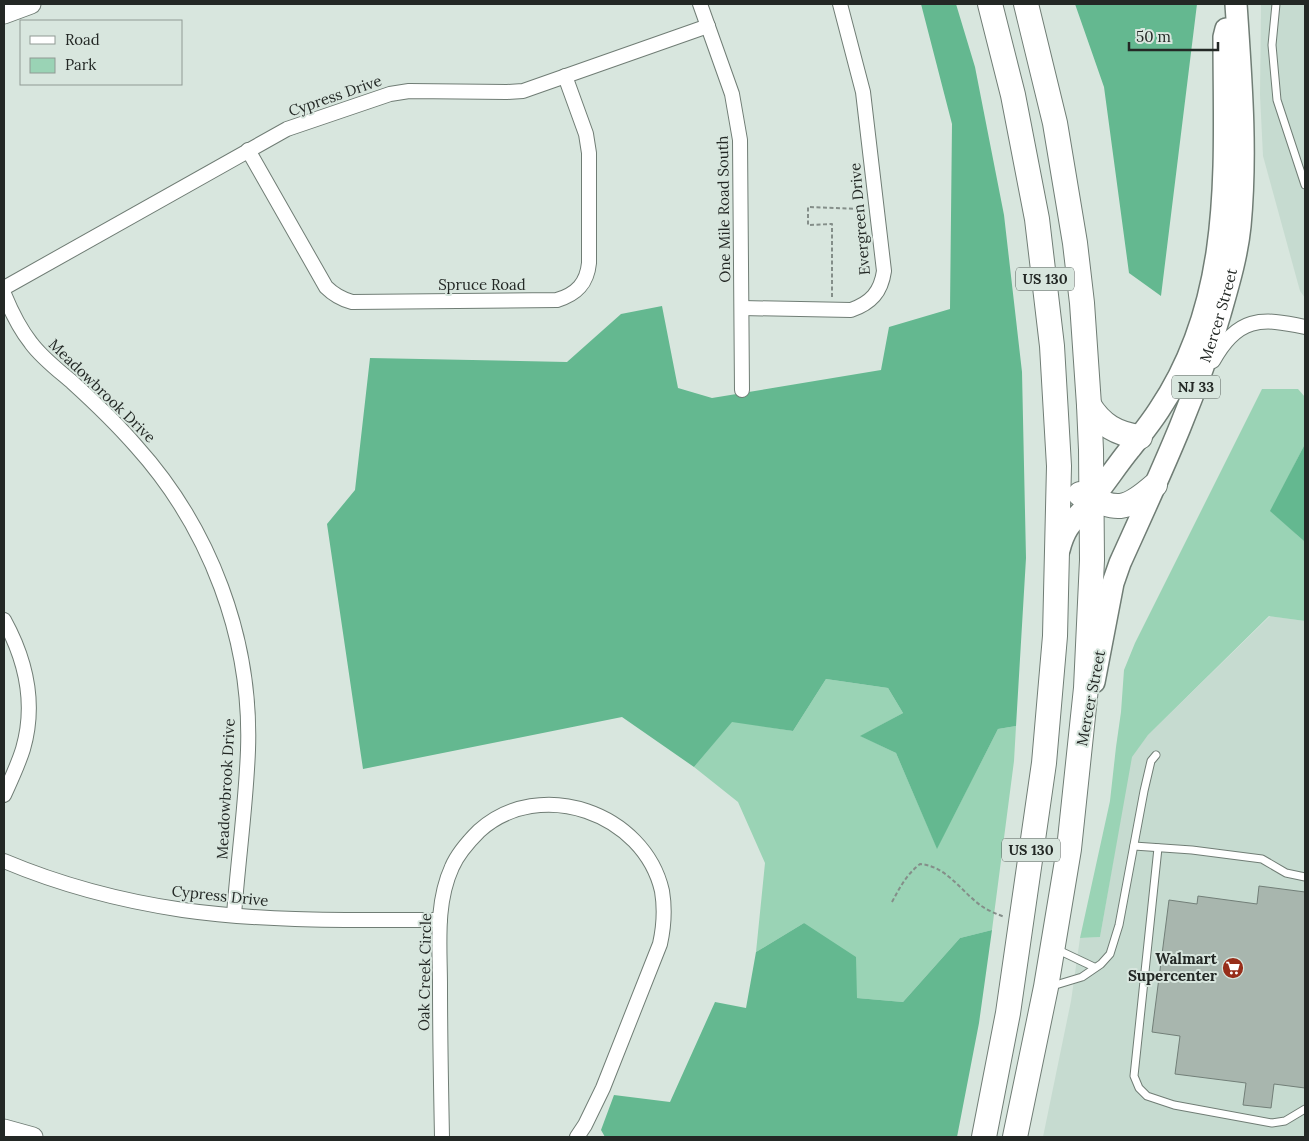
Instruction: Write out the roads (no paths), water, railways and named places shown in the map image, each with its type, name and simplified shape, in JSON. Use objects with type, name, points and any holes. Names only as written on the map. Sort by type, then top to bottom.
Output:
[{"type":"highway","name":"US 130","points":[[984,1137],[1008,1014],[1044,763],[1051,700],[1055,636],[1059,466],[1052,346],[1037,220],[1013,95],[990,4]]},
{"type":"highway","name":"US 130","points":[[1015,1137],[1054,948],[1069,848],[1086,688],[1092,560],[1089,405],[1082,304],[1067,191],[1055,123],[1026,4]]},
{"type":"highway","points":[[1089,405],[1103,423],[1113,430],[1125,435],[1140,437]]},
{"type":"highway","points":[[1059,466],[1070,490],[1106,505],[1119,507],[1137,501],[1155,485]]},
{"type":"main road","name":"Mercer Street","points":[[1057,560],[1063,535],[1072,520],[1092,500],[1159,410],[1185,363],[1199,328],[1215,271],[1223,200],[1224,36],[1230,4]]},
{"type":"main road","name":"Mercer Street","points":[[1080,756],[1113,583],[1192,398],[1206,360],[1229,283],[1240,228],[1244,165],[1236,4]]},
{"type":"street","points":[[4,14],[30,4]]},
{"type":"street","name":"One Mile Road South","points":[[700,4],[732,94],[740,140],[742,390]]},
{"type":"street","name":"Evergreen Drive","points":[[742,308],[851,310],[870,301],[878,292],[882,282],[884,271],[863,92],[840,4]]},
{"type":"street","name":"Cypress Drive","points":[[4,288],[287,129],[390,94],[409,91],[523,91],[708,26]]},
{"type":"street","name":"Spruce Road","points":[[248,150],[326,287],[343,300],[352,302],[557,300],[568,297],[583,284],[588,274],[589,262],[589,152],[586,134],[565,76]]},
{"type":"street","name":"Meadowbrook Drive","points":[[4,294],[19,326],[31,344],[124,432],[171,489],[191,522],[220,584],[238,643],[247,711],[248,750],[234,915]]},
{"type":"street","points":[[1192,398],[1222,345],[1238,330],[1249,324],[1264,321],[1305,327]]},
{"type":"street","points":[[4,620],[15,640],[22,660],[27,681],[29,705],[28,727],[23,748],[4,794]]},
{"type":"street","name":"Oak Creek Circle","points":[[442,1137],[440,920],[446,881],[460,852],[471,838],[484,827],[499,817],[524,808],[560,804],[594,813],[611,822],[638,845],[648,858],[657,876],[662,892],[664,910],[660,944],[603,1088],[577,1137]]},
{"type":"street","name":"Cypress Drive","points":[[4,861],[61,882],[100,893],[183,910],[310,920],[440,920]]},
{"type":"street","points":[[4,1129],[33,1137]]},
{"type":"lane","points":[[1276,4],[1272,45],[1277,100],[1305,185]]},
{"type":"lane","points":[[1046,988],[1082,977],[1101,964],[1110,954],[1116,935],[1151,762],[1156,755]]},
{"type":"lane","points":[[1134,846],[1202,851],[1262,859],[1286,873],[1305,877]]},
{"type":"lane","points":[[1158,848],[1134,1076],[1139,1088],[1147,1096],[1174,1105],[1272,1123],[1285,1121],[1305,1109]]},
{"type":"lane","points":[[1054,948],[1094,967]]},
{"type":"place","name":"Walmart Supercenter","points":[[1233,968]]}]
